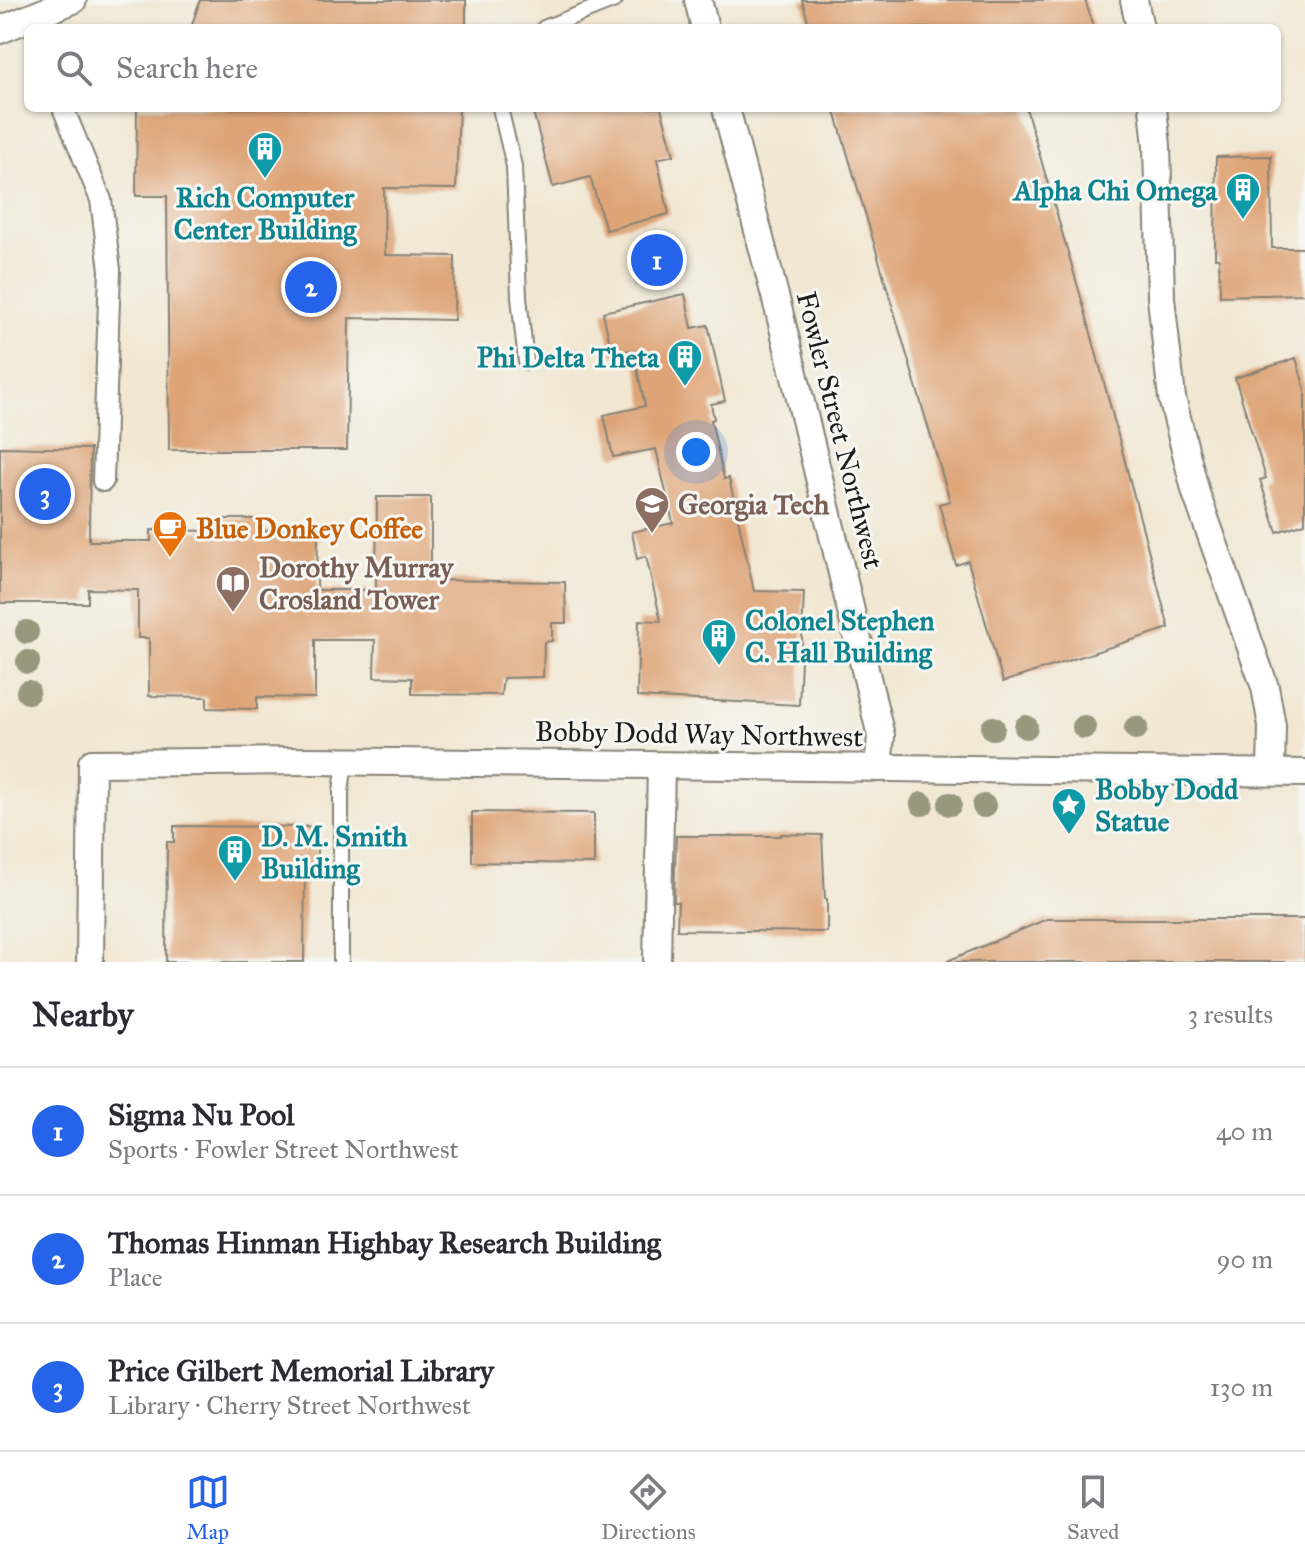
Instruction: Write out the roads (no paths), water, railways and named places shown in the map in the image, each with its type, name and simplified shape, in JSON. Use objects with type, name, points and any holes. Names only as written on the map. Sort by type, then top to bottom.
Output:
[{"type":"street","points":[[0,30],[73,0]]},
{"type":"street","points":[[698,0],[704,24]]},
{"type":"street","points":[[1134,0],[1139,24]]},
{"type":"street","points":[[65,112],[101,200],[110,270],[103,481]]},
{"type":"street","name":"Fowler Street Northwest","points":[[727,112],[780,315],[881,736],[878,768]]},
{"type":"street","points":[[1153,112],[1161,298],[1172,398],[1196,493],[1265,687],[1272,726],[1271,772]]},
{"type":"street","name":"Bobby Dodd Way Northwest","points":[[90,962],[92,763],[345,761],[1305,773]]},
{"type":"street","points":[[657,962],[661,766]]},
{"type":"lane","points":[[554,24],[615,0]]},
{"type":"lane","points":[[501,112],[514,166],[519,297],[526,362]]},
{"type":"lane","points":[[341,962],[341,792],[345,761]]},
{"type":"water","points":[[678,243],[684,265],[636,276],[631,254]]},
{"type":"place","name":"Rich Computer Center Building","points":[[265,180]]},
{"type":"place","name":"Alpha Chi Omega","points":[[1243,221]]},
{"type":"place","name":"Sigma Nu Pool","points":[[657,260]]},
{"type":"place","name":"Thomas Hinman Highbay Research Building","points":[[311,287]]},
{"type":"place","name":"Phi Delta Theta","points":[[685,388]]},
{"type":"place","name":"Price Gilbert Memorial Library","points":[[45,494]]},
{"type":"place","name":"Georgia Tech","points":[[652,535]]},
{"type":"place","name":"Blue Donkey Coffee","points":[[170,559]]},
{"type":"place","name":"Dorothy Murray Crosland Tower","points":[[233,614]]},
{"type":"place","name":"Colonel Stephen C. Hall Building","points":[[719,667]]},
{"type":"place","name":"Bobby Dodd Statue","points":[[1069,836]]},
{"type":"place","name":"D. M. Smith Building","points":[[235,883]]}]
